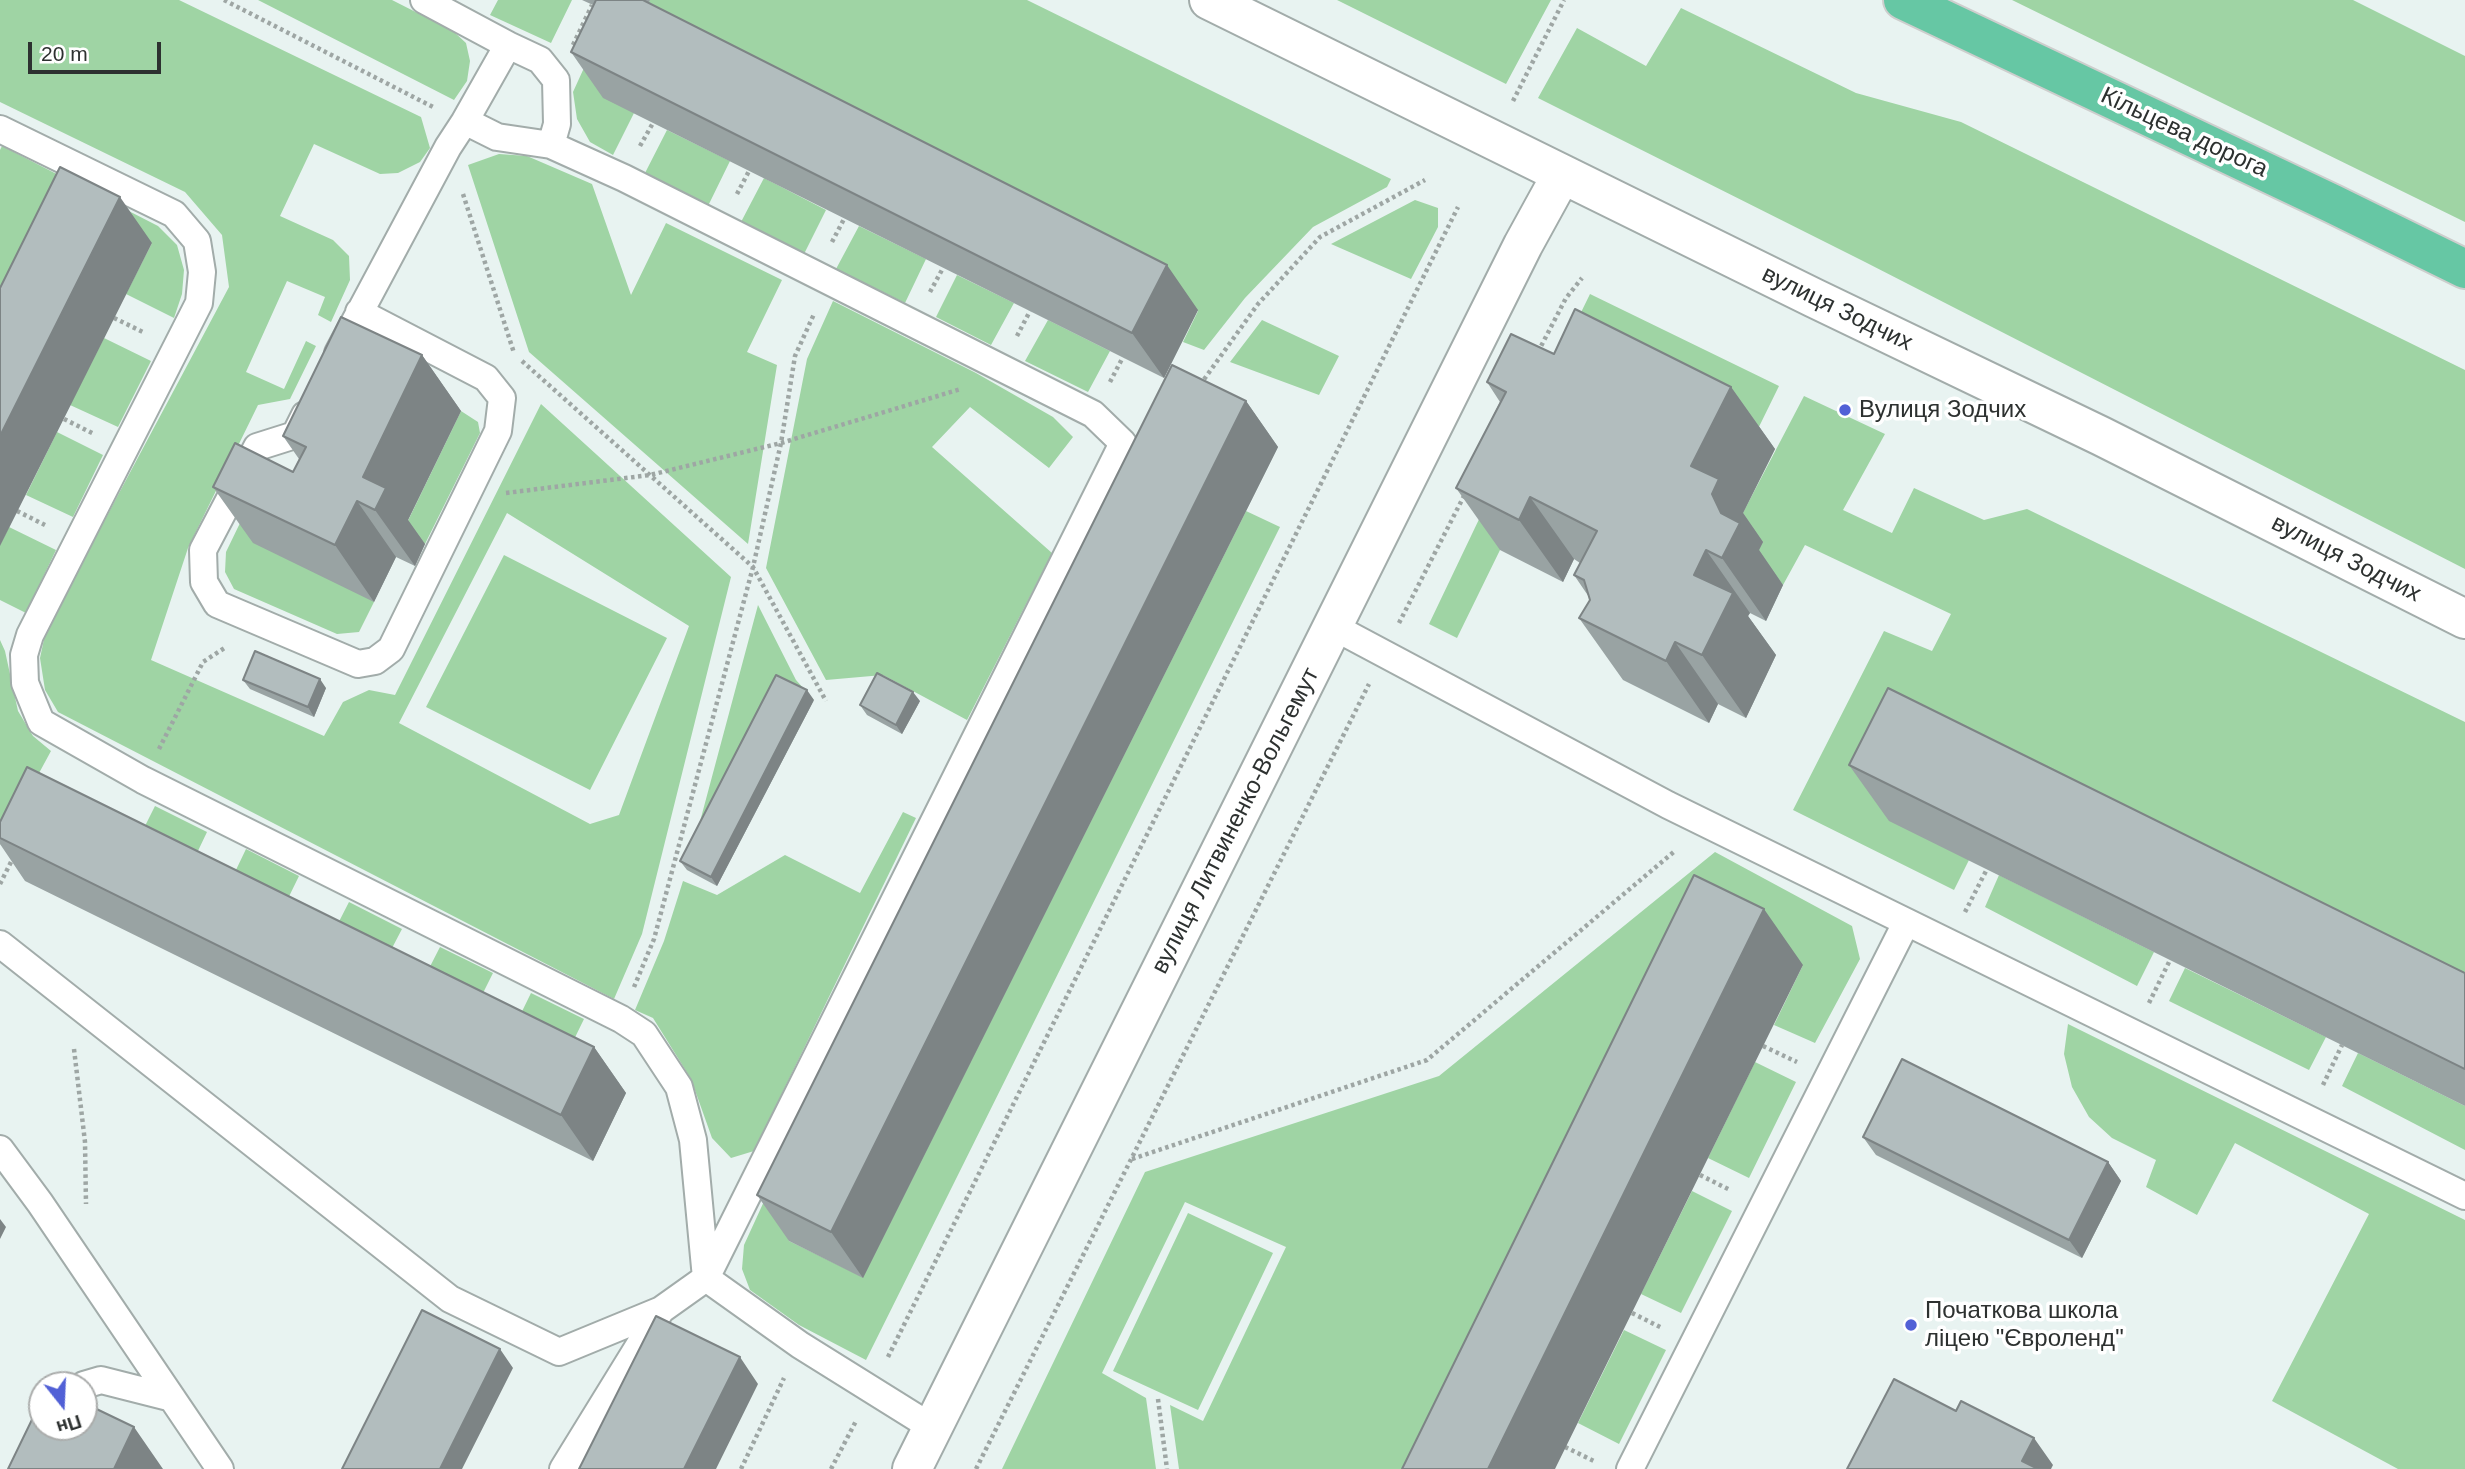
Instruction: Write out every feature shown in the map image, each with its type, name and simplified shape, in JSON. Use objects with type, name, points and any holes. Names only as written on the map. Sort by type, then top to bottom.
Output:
[{"type":"highway","name":"Кільцева дорога","points":[[1903,0],[2465,269]]},
{"type":"street","name":"вулиця Зодчих","points":[[1209,0],[2101,436],[2465,619]]},
{"type":"street","name":"вулиця Литвиненко-Вольгемут","points":[[912,1469],[1523,245],[1562,173]]},
{"type":"lane","points":[[424,0],[540,60],[556,80],[557,124],[551,145]]},
{"type":"lane","points":[[327,374],[448,146],[508,45]]},
{"type":"lane","points":[[0,944],[450,1300],[559,1352],[661,1310],[706,1278],[1123,443],[1093,414],[624,178],[551,145],[497,137],[465,121]]},
{"type":"lane","points":[[0,129],[174,214],[197,241],[202,272],[200,303],[30,635],[24,655],[25,683],[41,722],[143,780],[621,1019],[644,1034],[679,1087],[693,1140],[706,1278],[800,1345],[933,1428]]},
{"type":"lane","points":[[314,398],[295,435],[257,447],[203,550],[204,582],[217,604],[358,664],[375,661],[391,649],[498,431],[502,398],[486,378],[359,312]]},
{"type":"lane","points":[[1334,627],[1706,824],[2465,1196]]},
{"type":"lane","points":[[1630,1469],[1906,923]]},
{"type":"lane","points":[[0,1149],[40,1203],[220,1469]]},
{"type":"lane","points":[[563,1469],[661,1310]]},
{"type":"lane","points":[[98,1381],[172,1398]]},
{"type":"path","points":[[224,0],[432,106],[448,146],[515,355],[754,567],[826,701]]},
{"type":"path","points":[[1513,101],[1564,0]]},
{"type":"path","points":[[1195,393],[1258,304],[1320,237],[1425,180]]},
{"type":"path","points":[[831,1469],[1458,207]]},
{"type":"path","points":[[1534,359],[1566,298],[1581,278]]},
{"type":"path","points":[[621,1019],[654,939],[754,567],[781,443],[795,356],[830,282]]},
{"type":"path","points":[[465,498],[650,475],[781,443],[1012,373]]},
{"type":"path","points":[[976,1469],[1466,493]]},
{"type":"path","points":[[143,780],[204,662],[262,622]]},
{"type":"path","points":[[1132,1159],[1427,1060],[1706,824]]},
{"type":"path","points":[[0,884],[18,848]]},
{"type":"path","points":[[1949,945],[1987,869]]},
{"type":"path","points":[[2134,1035],[2170,960]]},
{"type":"path","points":[[65,995],[85,1142],[86,1207]]},
{"type":"path","points":[[2307,1119],[2342,1045]]},
{"type":"path","points":[[741,1469],[800,1345]]},
{"type":"path","points":[[1158,1399],[1167,1469]]},
{"type":"path","points":[[1566,1447],[1599,1464]]},
{"type":"green space","points":[[0,0],[179,0],[421,117],[430,148],[420,162],[398,173],[380,174],[314,144],[280,216],[333,240],[349,256],[350,280],[331,322],[318,315],[325,297],[287,281],[246,372],[284,389],[306,341],[316,346],[290,399],[258,405],[188,548],[151,660],[324,736],[343,702],[369,690],[395,695],[541,404],[731,577],[642,934],[614,999],[58,712],[45,690],[40,658],[46,630],[229,287],[222,235],[185,192],[0,102]],"holes":[[[507,513],[689,626],[619,815],[590,824],[399,723]]]},
{"type":"green space","points":[[258,0],[392,0],[453,31],[466,43],[470,61],[467,81],[454,100]]},
{"type":"green space","points":[[498,0],[572,0],[551,43],[490,15]]},
{"type":"green space","points":[[650,0],[1027,0],[1391,179],[1387,187],[1313,227],[1245,298],[1204,350],[1183,342],[1198,311],[634,113],[613,155],[590,142],[577,119],[573,92],[609,13],[637,27]]},
{"type":"green space","points":[[1337,0],[1551,0],[1506,84]]},
{"type":"green space","points":[[2012,0],[2353,0],[2465,56],[2465,222]]},
{"type":"green space","points":[[1681,8],[1856,93],[1961,122],[2465,370],[2465,569],[1538,98],[1577,28],[1646,66]]},
{"type":"green space","points":[[667,130],[730,161],[708,206],[645,173]]},
{"type":"green space","points":[[2,146],[158,226],[177,245],[184,270],[182,294],[174,318],[126,294],[152,243],[0,397],[0,150]]},
{"type":"green space","points":[[499,154],[527,156],[592,184],[631,295],[666,223],[782,280],[747,352],[777,365],[748,544],[529,352],[468,165]]},
{"type":"green space","points":[[764,178],[826,210],[804,254],[741,222]]},
{"type":"green space","points":[[1415,200],[1438,208],[1438,227],[1411,279],[1331,244]]},
{"type":"green space","points":[[859,226],[926,259],[905,303],[836,269]]},
{"type":"green space","points":[[957,275],[1014,303],[991,345],[936,317]]},
{"type":"green space","points":[[1590,294],[1779,386],[1754,437],[1543,390]]},
{"type":"green space","points":[[833,301],[976,373],[1053,417],[1073,437],[1049,468],[970,407],[932,447],[1052,553],[967,720],[883,675],[826,680],[766,568],[807,359]]},
{"type":"green space","points":[[1048,320],[1110,351],[1088,392],[1025,361]]},
{"type":"green space","points":[[1262,320],[1339,356],[1319,395],[1230,362]]},
{"type":"green space","points":[[104,338],[151,361],[118,427],[70,405]]},
{"type":"green space","points":[[1804,396],[1885,434],[1843,510],[1892,533],[1914,488],[1984,520],[2027,509],[2465,722],[2465,1010],[1969,860],[1954,890],[1793,810],[1884,631],[1932,651],[1951,614],[1805,545],[1783,585],[1735,528]]},
{"type":"green space","points":[[461,411],[478,422],[480,433],[425,544],[402,533]]},
{"type":"green space","points":[[57,432],[103,455],[73,517],[26,495]]},
{"type":"green space","points":[[1503,469],[1500,550],[1457,638],[1429,624]]},
{"type":"green space","points":[[255,492],[374,602],[359,632],[337,634],[234,589],[225,572],[226,552]]},
{"type":"green space","points":[[1246,511],[1280,527],[866,1360],[799,1325],[750,1290],[742,1269],[744,1245],[777,1173],[789,1241],[863,1277]]},
{"type":"green space","points":[[9,527],[56,550],[26,613],[0,600],[0,545]]},
{"type":"green space","points":[[504,555],[667,638],[590,790],[426,707]]},
{"type":"green space","points":[[758,605],[796,680],[814,700],[783,684],[687,870]]},
{"type":"green space","points":[[0,640],[5,651],[18,711],[33,736],[51,751],[0,845]]},
{"type":"green space","points":[[155,806],[207,832],[186,876],[133,850]]},
{"type":"green space","points":[[903,812],[916,818],[754,1151],[731,1158],[712,1138],[691,1079],[653,1018],[635,1010],[664,941],[683,881],[717,895],[785,855],[860,893]]},
{"type":"green space","points":[[246,849],[299,876],[277,921],[224,895]]},
{"type":"green space","points":[[1715,852],[1852,926],[1860,959],[1815,1043],[1774,1025],[1803,965],[1469,1469],[1179,1469],[1170,1405],[1203,1421],[1286,1247],[1185,1202],[1102,1373],[1146,1398],[1156,1469],[1002,1469],[1145,1172],[1439,1076]]},
{"type":"green space","points":[[1999,875],[2154,952],[2137,986],[1985,907]]},
{"type":"green space","points":[[349,902],[402,929],[380,971],[327,945]]},
{"type":"green space","points":[[440,947],[493,973],[471,1017],[418,990]]},
{"type":"green space","points":[[2185,968],[2326,1037],[2309,1070],[2169,1001]]},
{"type":"green space","points":[[531,993],[584,1019],[563,1062],[510,1036]]},
{"type":"green space","points":[[2068,1024],[2465,1220],[2465,1469],[2398,1469],[2272,1401],[2369,1214],[2235,1143],[2197,1215],[2146,1187],[2156,1160],[2112,1138],[2089,1117],[2072,1087],[2064,1054]]},
{"type":"green space","points":[[2358,1053],[2465,1106],[2465,1150],[2342,1086]]},
{"type":"green space","points":[[1755,1062],[1796,1082],[1749,1178],[1708,1158]]},
{"type":"green space","points":[[1692,1191],[1732,1211],[1681,1313],[1641,1294]]},
{"type":"green space","points":[[1188,1213],[1273,1253],[1198,1410],[1113,1371]]},
{"type":"green space","points":[[1624,1330],[1666,1350],[1619,1444],[1578,1423]]},
{"type":"building","points":[[596,0],[643,0],[1167,265],[1132,333],[571,52]]},
{"type":"building","points":[[60,167],[120,197],[0,436],[0,288]]},
{"type":"building","points":[[1575,309],[1731,387],[1691,466],[1719,479],[1712,494],[1721,513],[1740,523],[1722,558],[1706,550],[1694,575],[1733,593],[1702,655],[1675,642],[1666,661],[1579,618],[1590,600],[1584,580],[1574,575],[1597,531],[1530,497],[1519,520],[1456,488],[1506,392],[1487,382],[1511,334],[1554,354]]},
{"type":"building","points":[[341,317],[422,355],[363,477],[386,488],[375,510],[357,501],[335,545],[213,487],[235,443],[293,472],[306,447],[283,436]]},
{"type":"building","points":[[1172,365],[1246,401],[831,1232],[757,1195]]},
{"type":"building","points":[[255,651],[320,679],[308,707],[243,680]]},
{"type":"building","points":[[877,673],[913,692],[896,725],[860,705]]},
{"type":"building","points":[[776,675],[807,690],[711,877],[680,861]]},
{"type":"building","points":[[1888,688],[2465,973],[2465,1069],[1849,765]]},
{"type":"building","points":[[27,767],[594,1047],[561,1115],[0,838],[0,822]]},
{"type":"building","points":[[1694,875],[1764,909],[1488,1469],[1402,1469]]},
{"type":"building","points":[[1902,1059],[2108,1162],[2069,1240],[1863,1137]]},
{"type":"building","points":[[422,1310],[500,1349],[440,1469],[342,1469]]},
{"type":"building","points":[[656,1316],[740,1357],[684,1469],[579,1469]]},
{"type":"building","points":[[1894,1379],[1956,1411],[1961,1401],[2034,1438],[2022,1461],[2038,1469],[1847,1469]]},
{"type":"building","points":[[98,1410],[134,1427],[114,1469],[8,1469],[28,1428],[28,1441],[98,1441]]},
{"type":"place","name":"Вулиця Зодчих","points":[[1845,410]]},
{"type":"place","name":"Початкова школа ліцею \"Євроленд\"","points":[[1911,1325]]}]
